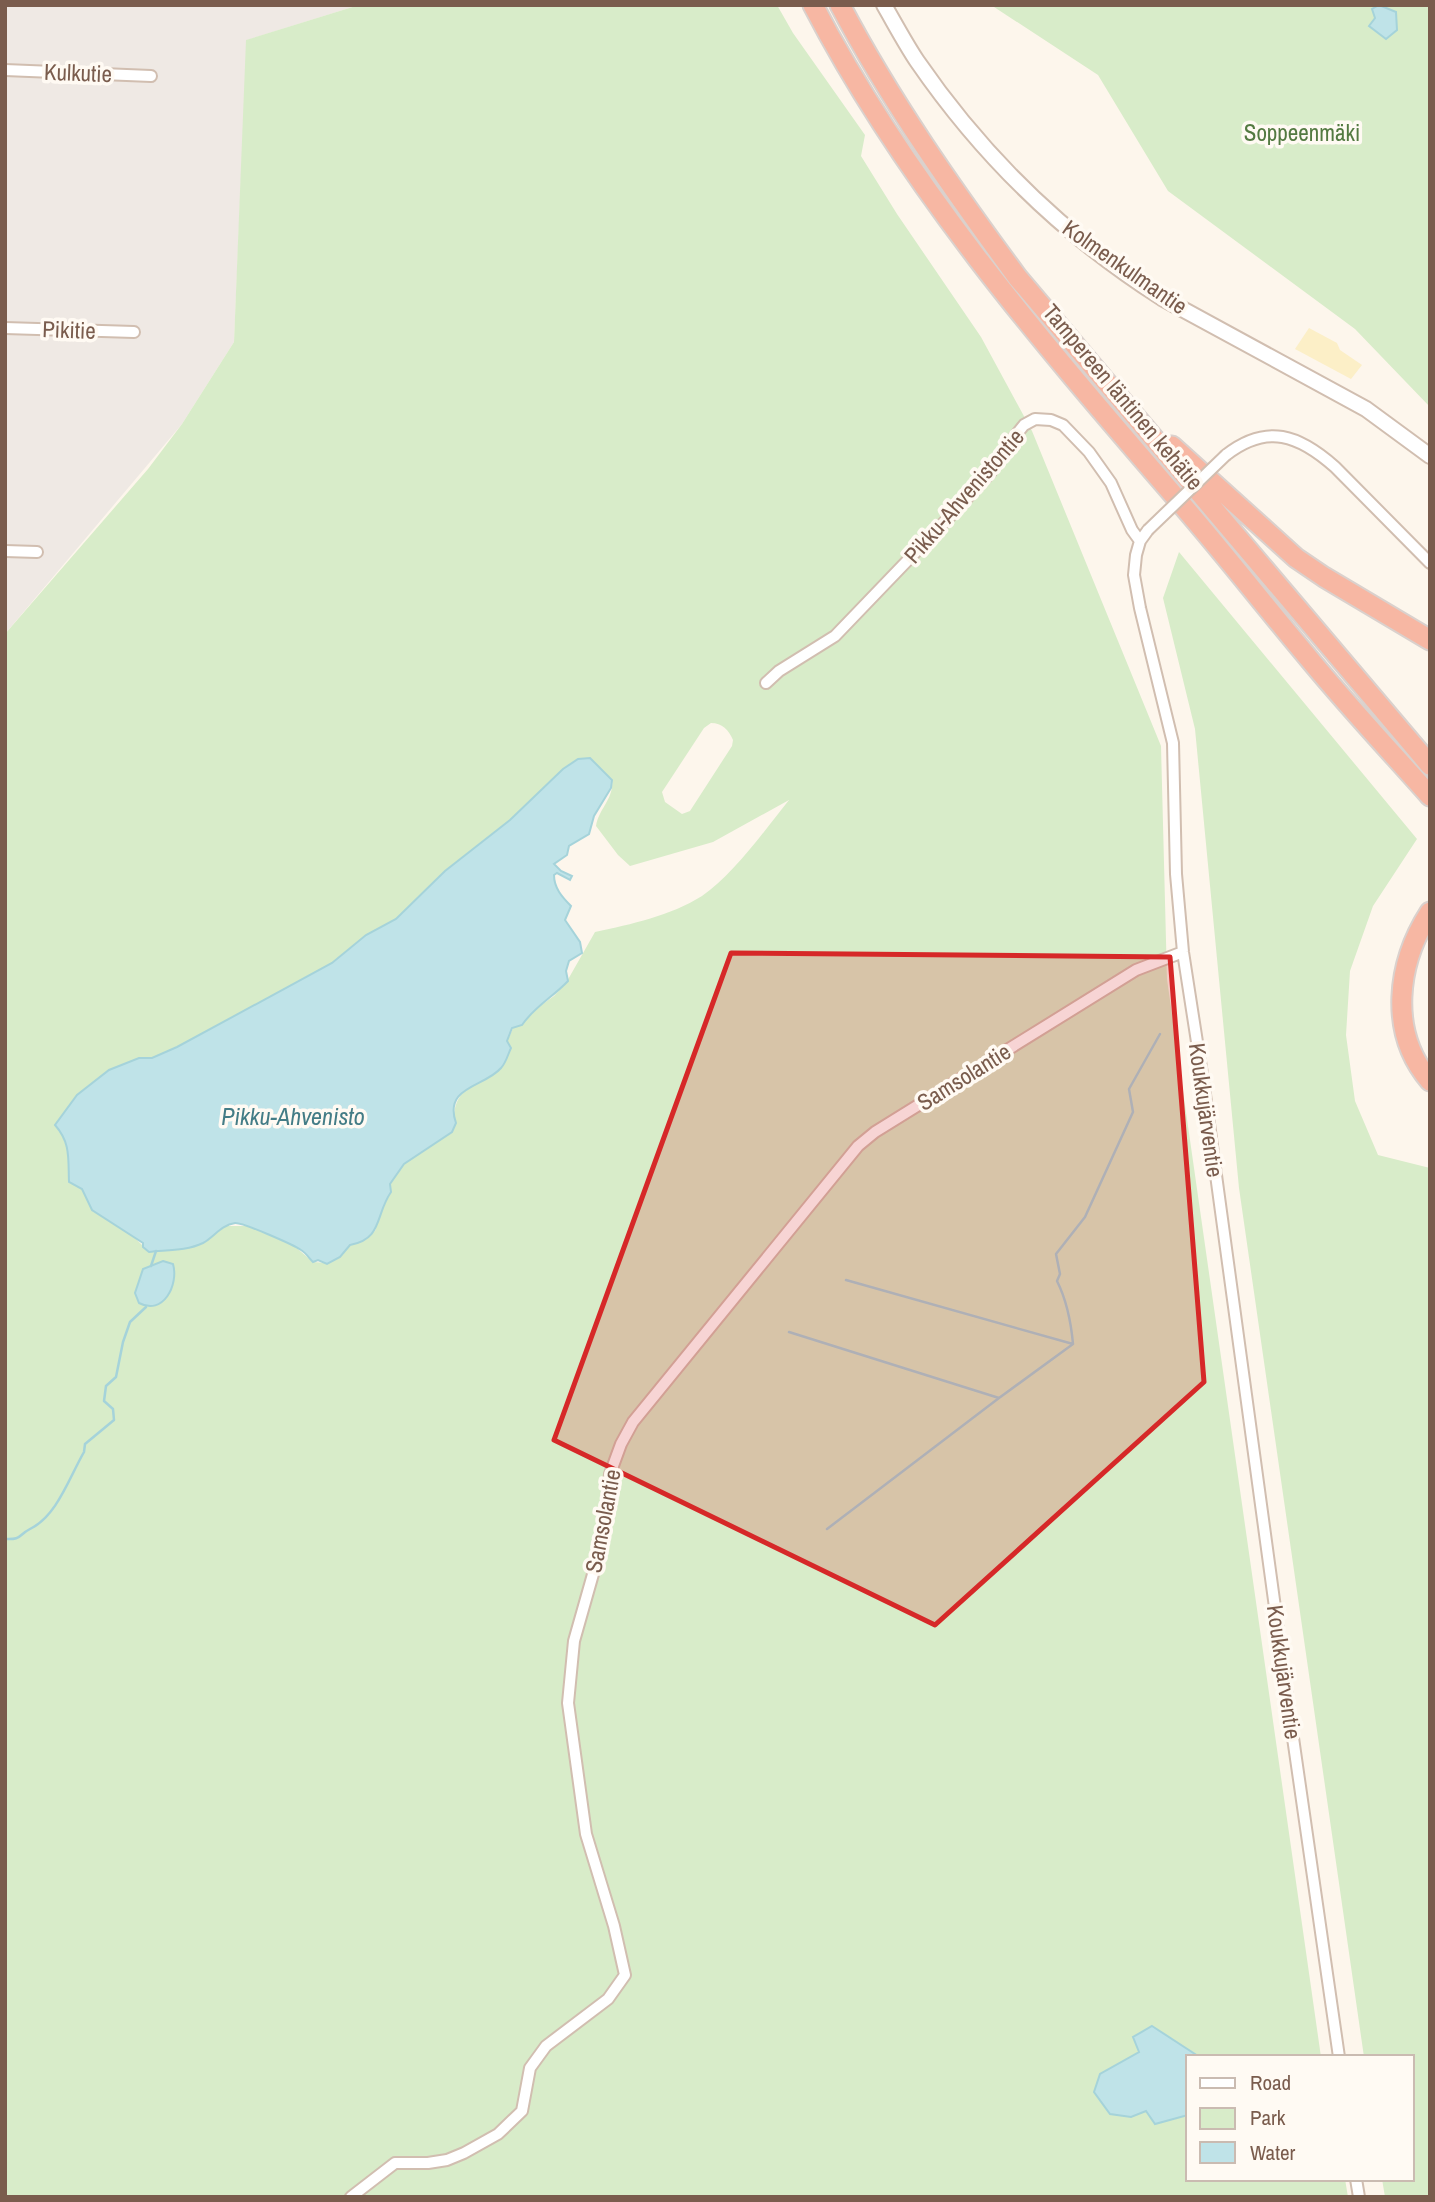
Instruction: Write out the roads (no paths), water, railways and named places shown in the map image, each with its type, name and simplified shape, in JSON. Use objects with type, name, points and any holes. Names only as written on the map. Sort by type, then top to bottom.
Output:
[{"type":"highway","name":"Tampereen läntinen kehätie","points":[[813,5],[836,49],[884,126],[955,228],[1012,303],[1312,663],[1430,796]]},
{"type":"highway","name":"Tampereen läntinen kehätie","points":[[840,5],[895,102],[1018,278],[1430,765]]},
{"type":"highway","points":[[1110,389],[1296,558],[1430,640]]},
{"type":"highway","points":[[1430,912],[1415,939],[1407,963],[1402,983],[1401,1009],[1404,1030],[1413,1055],[1430,1081]]},
{"type":"street","name":"Kolmenkulmantie","points":[[884,5],[916,59],[954,111],[995,160],[1033,199],[1078,238],[1161,298],[1366,410],[1430,456]]},
{"type":"street","name":"Kulkutie","points":[[5,70],[152,76]]},
{"type":"street","name":"Pikitie","points":[[5,328],[134,332]]},
{"type":"street","name":"Pikku-Ahvenistontie","points":[[766,683],[779,671],[835,636],[990,473],[1024,425],[1035,419],[1051,420],[1063,425],[1089,452],[1111,484],[1140,541]]},
{"type":"street","name":"Koukkujärventie","points":[[1339,2055],[1183,952],[1177,874],[1173,743],[1139,608],[1134,575],[1140,541],[1149,530],[1226,455],[1241,443],[1256,437],[1281,437],[1301,442],[1322,455],[1430,563]]},
{"type":"street","points":[[5,551],[37,552]]},
{"type":"street","name":"Samsolantie","points":[[351,2197],[395,2163],[447,2160],[464,2154],[498,2134],[522,2111],[530,2068],[546,2046],[608,1999],[625,1975],[614,1926],[586,1834],[568,1703],[574,1641],[603,1539],[610,1474],[633,1422],[858,1146],[875,1132],[1136,970],[1183,952]]},
{"type":"water","points":[[1379,5],[1396,12],[1397,30],[1386,39],[1369,26],[1375,18],[1372,9]]},
{"type":"water","name":"Pikku-Ahvenisto","points":[[590,758],[612,780],[611,788],[594,816],[589,834],[569,846],[567,855],[554,864],[572,876],[570,880],[557,873],[554,880],[571,906],[565,920],[580,942],[582,953],[569,961],[566,971],[568,981],[522,1025],[512,1028],[507,1041],[511,1048],[501,1068],[460,1094],[455,1101],[456,1123],[452,1132],[404,1164],[390,1184],[391,1192],[377,1225],[368,1237],[350,1245],[340,1257],[327,1264],[318,1260],[313,1262],[296,1247],[235,1223],[197,1246],[149,1252],[143,1247],[143,1243],[92,1210],[82,1189],[69,1182],[66,1145],[55,1125],[77,1095],[109,1070],[139,1058],[152,1058],[177,1047],[332,963],[366,935],[396,919],[445,871],[510,820],[563,769],[578,759]]},
{"type":"water","points":[[163,1261],[173,1264],[174,1272],[174,1281],[167,1296],[155,1305],[139,1303],[135,1293],[143,1269]]},
{"type":"water","points":[[1152,2026],[1196,2055],[1186,2055],[1186,2116],[1155,2124],[1146,2111],[1131,2117],[1110,2114],[1094,2092],[1100,2074],[1139,2052],[1133,2037]]},
{"type":"waterway","points":[[1073,1344],[1068,1312],[1057,1281],[1060,1274],[1056,1254],[1085,1217],[1133,1112],[1129,1089],[1160,1034]]},
{"type":"waterway","points":[[151,1266],[156,1251]]},
{"type":"waterway","points":[[846,1280],[1073,1344]]},
{"type":"waterway","points":[[5,1539],[17,1538],[48,1515],[84,1452],[85,1444],[114,1420],[113,1409],[104,1401],[106,1386],[116,1377],[130,1322],[146,1307]]},
{"type":"waterway","points":[[789,1332],[999,1398]]},
{"type":"waterway","points":[[827,1529],[1073,1344]]},
{"type":"park label","name":"Soppeenmäki","points":[[1302,133]]}]
